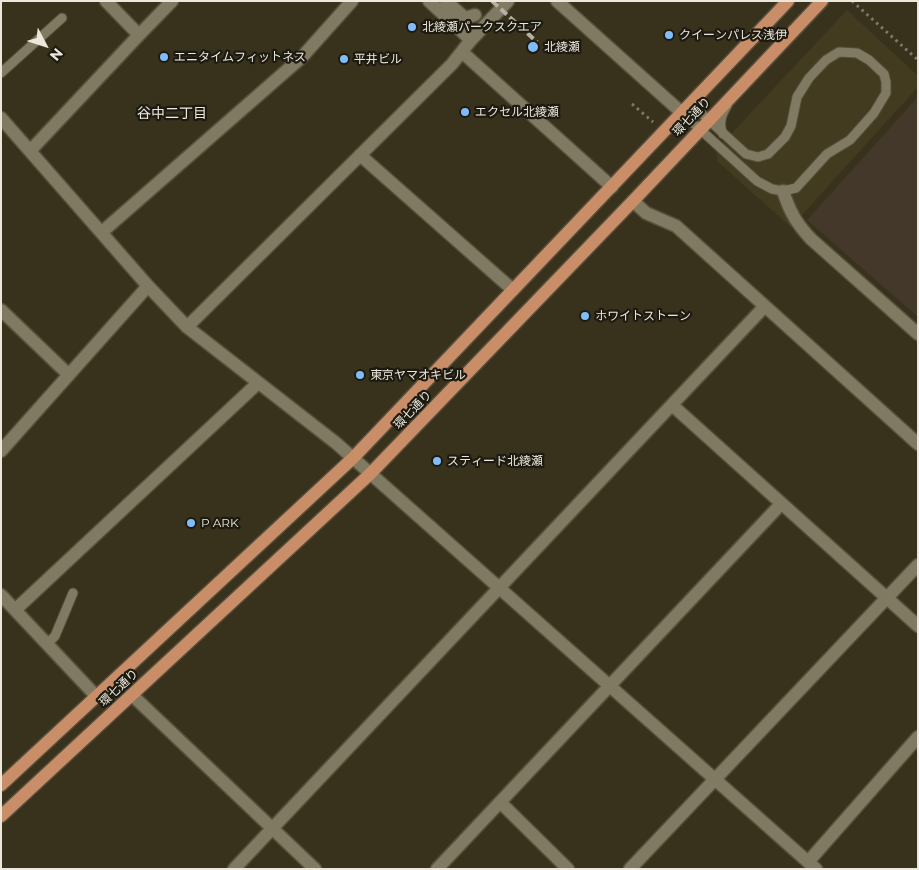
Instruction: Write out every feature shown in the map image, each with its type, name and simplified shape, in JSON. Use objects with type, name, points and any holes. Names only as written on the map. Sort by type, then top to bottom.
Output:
[{"type":"main road","name":"環七通り","points":[[1,785],[353,458],[788,1]]},
{"type":"main road","name":"環七通り","points":[[1,816],[370,474],[633,201],[822,1]]},
{"type":"street","points":[[106,1],[139,35]]},
{"type":"street","points":[[30,151],[172,1]]},
{"type":"street","points":[[102,232],[302,57],[352,1]]},
{"type":"street","points":[[429,1],[471,40]]},
{"type":"street","points":[[446,1],[465,18],[475,15]]},
{"type":"street","points":[[187,328],[462,52],[508,1]]},
{"type":"street","points":[[557,1],[685,108]]},
{"type":"street","points":[[462,52],[612,187]]},
{"type":"street","points":[[1,118],[187,328],[320,429],[812,865],[918,737]]},
{"type":"street","points":[[360,155],[513,290]]},
{"type":"street","points":[[783,190],[792,216],[798,226],[918,334]]},
{"type":"street","points":[[633,201],[646,213],[676,226],[918,444]]},
{"type":"street","points":[[1,451],[148,286]]},
{"type":"street","points":[[234,869],[765,306]]},
{"type":"street","points":[[1,310],[69,376]]},
{"type":"street","points":[[14,610],[258,383]]},
{"type":"street","points":[[672,405],[781,504],[888,597],[918,626]]},
{"type":"street","points":[[437,869],[781,504]]},
{"type":"street","points":[[630,869],[918,565]]},
{"type":"street","points":[[1,595],[96,696]]},
{"type":"street","points":[[132,695],[315,869]]},
{"type":"street","points":[[500,802],[568,869]]},
{"type":"lane","points":[[1,73],[62,18]]},
{"type":"lane","points":[[685,108],[704,125],[756,181],[772,189],[783,190],[796,188],[827,154],[850,140],[874,113],[886,93],[886,82],[880,69],[857,53],[839,52],[826,60],[809,78],[796,97],[791,126],[785,138],[768,154],[758,157],[746,154],[723,134],[704,125]]},
{"type":"lane","points":[[723,134],[720,128],[720,121],[733,95]]},
{"type":"lane","points":[[47,644],[55,636],[73,593]]},
{"type":"path","points":[[852,1],[918,60]]},
{"type":"path","points":[[632,104],[654,123]]},
{"type":"shaded area","points":[[847,10],[918,76],[918,87],[791,227],[718,162],[716,150]]},
{"type":"shaded area","points":[[918,97],[918,317],[807,220]]},
{"type":"railway","points":[[492,1],[537,42]]},
{"type":"place","name":"北綾瀬パークスクエア","points":[[412,27]]},
{"type":"place","name":"クイーンパレス浅伊","points":[[669,35]]},
{"type":"place","name":"北綾瀬","points":[[533,47]]},
{"type":"place","name":"エニタイムフィットネス","points":[[164,57]]},
{"type":"place","name":"平井ビル","points":[[344,59]]},
{"type":"place","name":"エクセル北綾瀬","points":[[465,112]]},
{"type":"place","name":"ホワイトストーン","points":[[585,316]]},
{"type":"place","name":"東京ヤマオキビル","points":[[360,375]]},
{"type":"place","name":"スティード北綾瀬","points":[[437,461]]},
{"type":"place","name":"P ARK","points":[[191,523]]},
{"type":"district","name":"谷中二丁目","points":[[172,114]]}]
